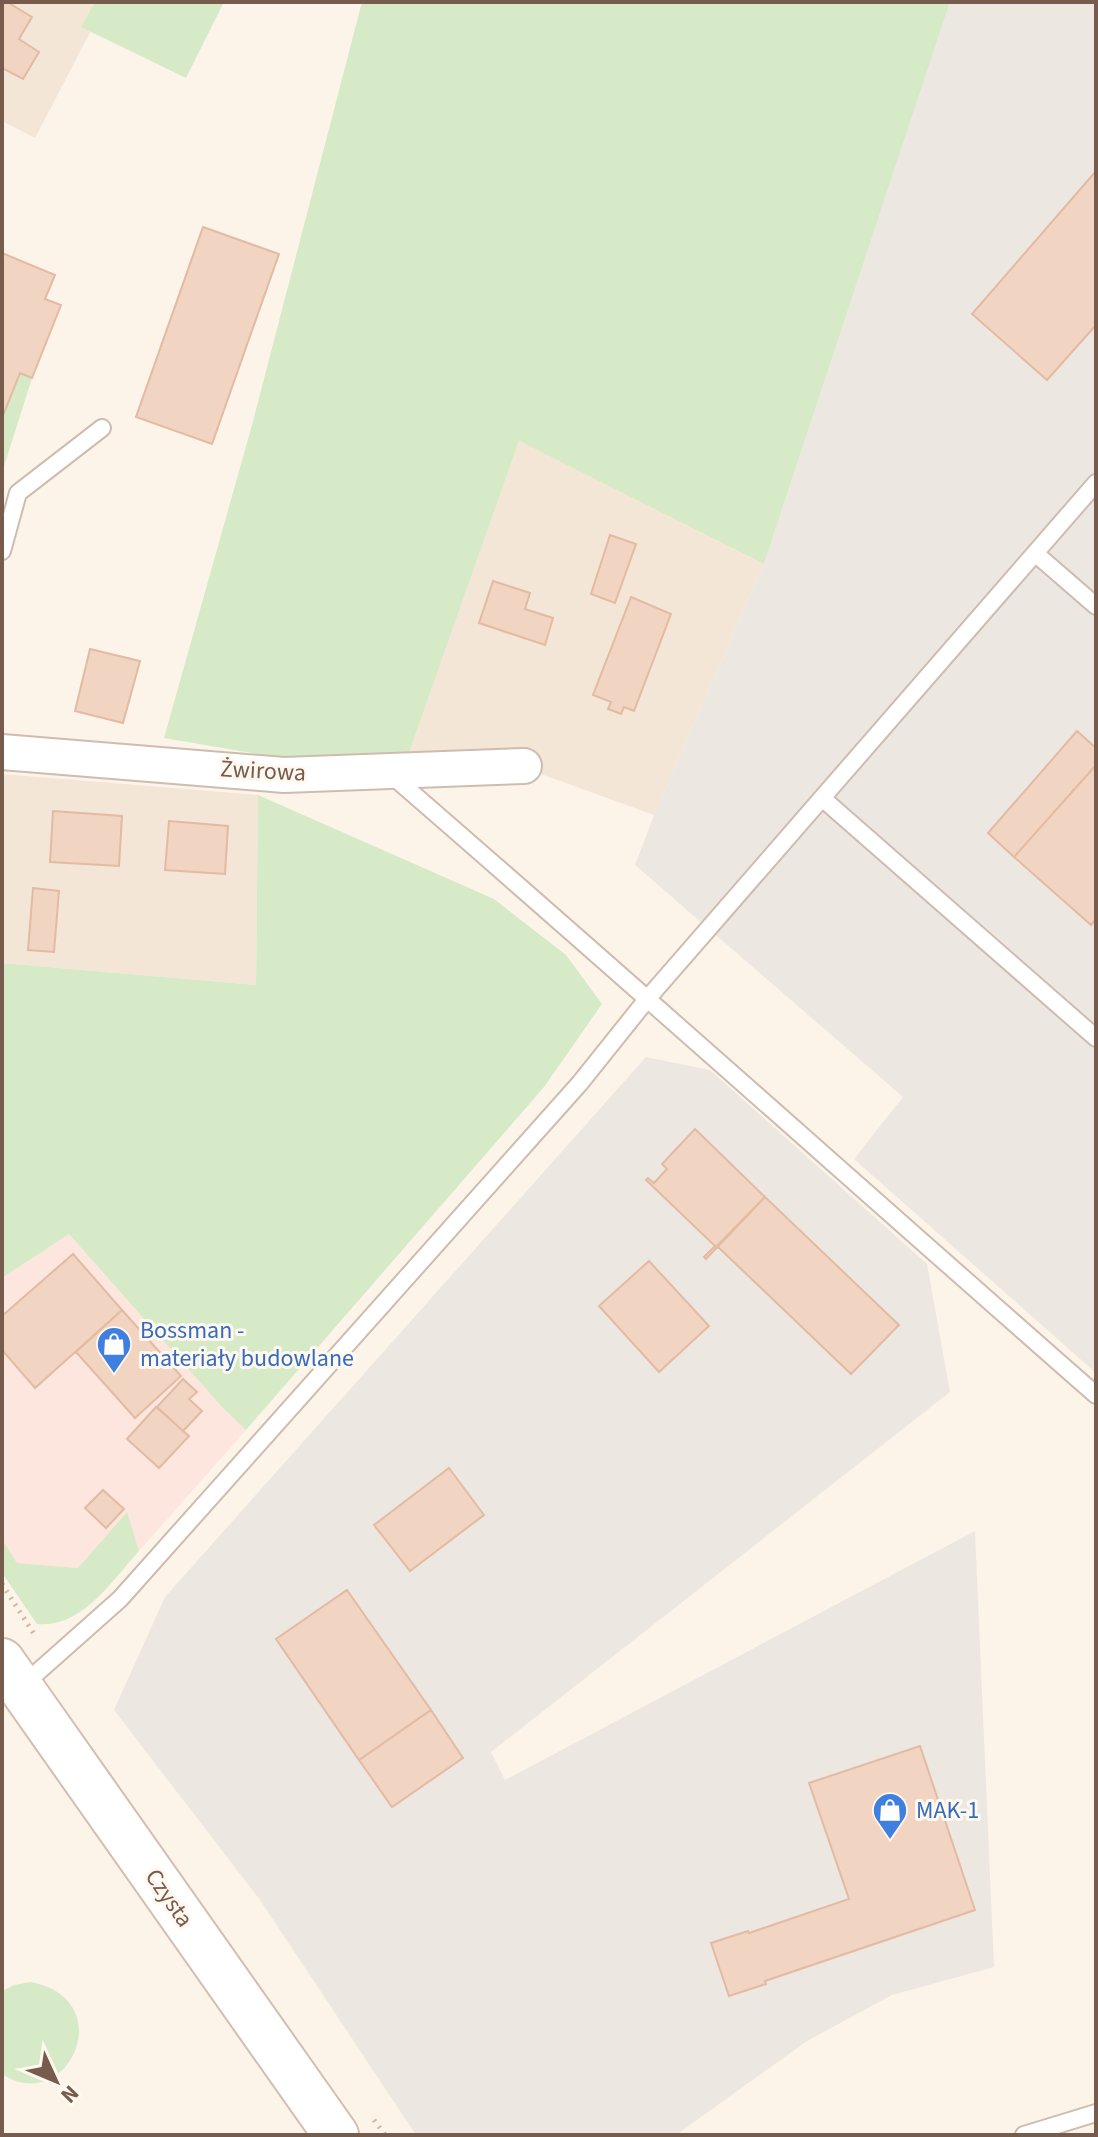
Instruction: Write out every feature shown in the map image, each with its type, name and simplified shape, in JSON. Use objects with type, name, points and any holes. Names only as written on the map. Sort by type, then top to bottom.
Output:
[{"type":"main road","name":"Czysta","points":[[11,1674],[336,2135]]},
{"type":"street","name":"Żwirowa","points":[[2,752],[284,775],[524,766]]},
{"type":"lane","points":[[2,551],[18,493],[102,428]]},
{"type":"lane","points":[[11,1674],[120,1599],[580,1083],[648,998],[1096,483]]},
{"type":"lane","points":[[1036,554],[1096,606]]},
{"type":"lane","points":[[388,772],[1096,1395]]},
{"type":"lane","points":[[822,798],[1096,1038]]},
{"type":"lane","points":[[1024,2135],[1096,2113]]},
{"type":"shaded area","points":[[2,2],[106,2],[35,138],[2,121]]},
{"type":"shaded area","points":[[950,2],[1096,2],[1096,1373],[854,1159],[903,1097],[635,865],[764,564]]},
{"type":"shaded area","points":[[519,441],[764,564],[654,815],[527,769],[409,753]]},
{"type":"shaded area","points":[[2,774],[258,795],[256,985],[2,963]]},
{"type":"shaded area","points":[[646,1057],[710,1070],[927,1264],[950,1392],[491,1752],[505,1780],[975,1531],[994,1967],[892,1995],[807,2041],[676,2135],[416,2135],[260,1900],[114,1710],[165,1597]]},
{"type":"shaded area","points":[[69,1234],[221,1406],[246,1430],[139,1551],[127,1513],[78,1568],[17,1563],[2,1539],[2,1278]]},
{"type":"green space","points":[[95,2],[224,2],[186,78],[81,27]]},
{"type":"green space","points":[[362,2],[950,2],[764,564],[519,441],[409,753],[275,757],[164,738],[252,425]]},
{"type":"green space","points":[[20,373],[32,378],[2,473],[2,418]]},
{"type":"green space","points":[[258,795],[494,899],[566,955],[602,1004],[544,1087],[246,1430],[221,1406],[69,1234],[2,1278],[2,963],[256,985]]},
{"type":"green space","points":[[127,1512],[139,1551],[82,1611],[68,1619],[37,1624],[2,1573],[2,1539],[17,1563],[78,1568]]},
{"type":"green space","points":[[31,1982],[59,1993],[74,2010],[79,2030],[75,2051],[64,2069],[47,2080],[26,2083],[2,2074],[2,1991]]},
{"type":"building","points":[[2,2],[32,17],[19,39],[39,52],[23,79],[2,68]]},
{"type":"building","points":[[1096,171],[1096,325],[1047,380],[972,314]]},
{"type":"building","points":[[203,227],[279,254],[212,444],[136,417]]},
{"type":"building","points":[[2,253],[55,275],[45,299],[61,305],[32,378],[20,373],[2,418]]},
{"type":"building","points":[[610,535],[636,544],[615,603],[591,594]]},
{"type":"building","points":[[493,581],[530,593],[525,609],[553,618],[545,645],[479,623]]},
{"type":"building","points":[[631,597],[671,614],[634,711],[624,707],[621,714],[608,709],[611,702],[593,695]]},
{"type":"building","points":[[90,649],[140,661],[123,723],[75,711]]},
{"type":"building","points":[[1077,731],[1096,748],[1096,765],[1014,857],[988,833]]},
{"type":"building","points":[[1096,765],[1096,919],[1091,925],[1014,857]]},
{"type":"building","points":[[53,811],[122,816],[119,866],[50,862]]},
{"type":"building","points":[[169,821],[228,826],[225,874],[165,870]]},
{"type":"building","points":[[33,888],[59,891],[54,952],[28,950]]},
{"type":"building","points":[[695,1129],[765,1197],[706,1259],[704,1257],[715,1246],[646,1180],[648,1178],[654,1183],[667,1169],[662,1164]]},
{"type":"building","points":[[765,1197],[899,1325],[851,1374],[717,1246]]},
{"type":"building","points":[[73,1254],[122,1310],[35,1388],[2,1350],[2,1316]]},
{"type":"building","points":[[649,1261],[709,1326],[659,1372],[599,1306]]},
{"type":"building","points":[[122,1310],[181,1376],[135,1418],[76,1352]]},
{"type":"building","points":[[183,1379],[197,1392],[189,1399],[202,1411],[183,1431],[157,1407]]},
{"type":"building","points":[[156,1407],[189,1436],[159,1468],[127,1439]]},
{"type":"building","points":[[449,1468],[484,1515],[410,1571],[374,1525]]},
{"type":"building","points":[[103,1490],[124,1509],[106,1528],[85,1508]]},
{"type":"building","points":[[347,1590],[431,1710],[359,1760],[276,1639]]},
{"type":"building","points":[[431,1710],[463,1758],[392,1807],[359,1760]]},
{"type":"building","name":"MAK-1","points":[[920,1746],[975,1910],[729,1996],[711,1943],[849,1899],[809,1783]]},
{"type":"place","name":"Bossman - materiały budowlane","points":[[114,1375]]},
{"type":"place","name":"MAK-1","points":[[890,1841]]}]
